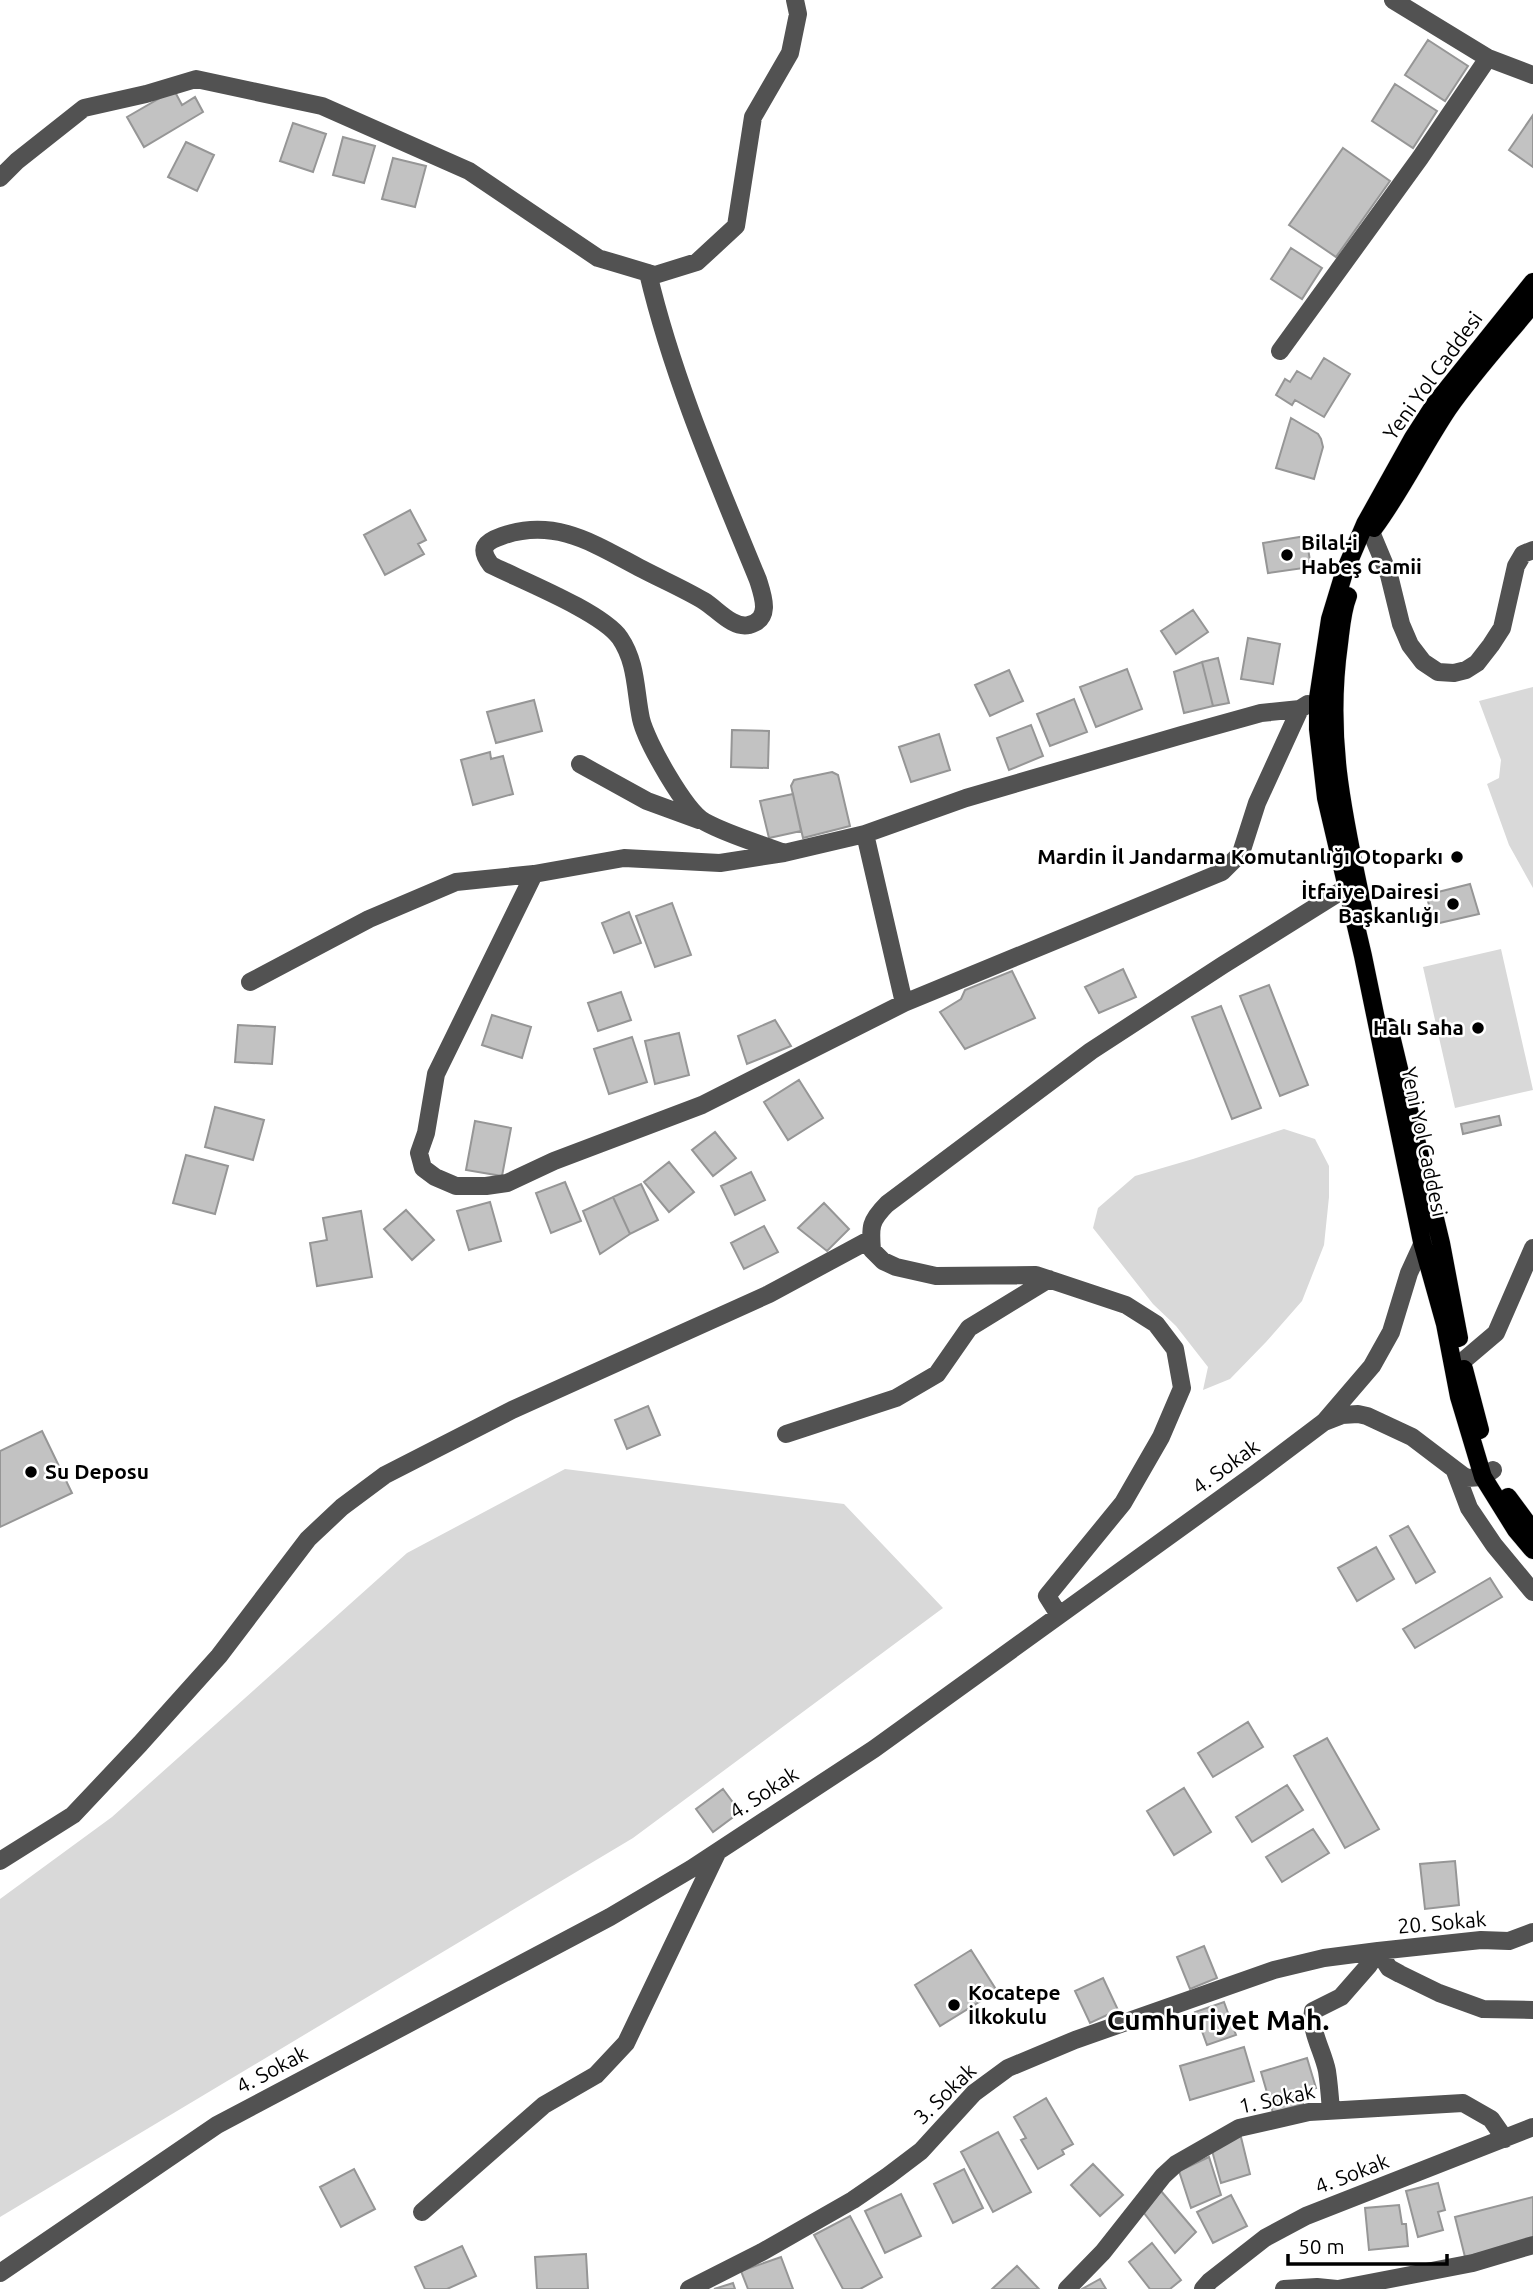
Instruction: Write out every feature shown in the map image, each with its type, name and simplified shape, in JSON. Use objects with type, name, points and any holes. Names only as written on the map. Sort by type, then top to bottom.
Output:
[{"type":"main road","name":"Yeni Yol Caddesi","points":[[1533,282],[1436,404],[1413,438],[1365,524],[1330,619],[1318,698],[1320,756],[1326,798],[1363,956],[1422,1242],[1445,1324],[1458,1397],[1488,1474],[1516,1530],[1533,1550]]},
{"type":"main road","name":"Yeni Yol Caddesi","points":[[1533,304],[1450,406],[1394,501],[1371,532],[1345,603],[1335,677],[1334,726],[1339,792],[1378,982],[1436,1223],[1488,1474],[1533,1531]]},
{"type":"street","points":[[0,178],[17,161],[84,108],[196,79],[322,106],[469,171],[597,258],[655,275],[697,262],[736,226],[753,117],[790,53],[798,15],[794,0]]},
{"type":"street","points":[[1393,0],[1488,58],[1533,75]]},
{"type":"street","points":[[1280,351],[1420,158],[1488,58]]},
{"type":"street","points":[[648,273],[660,324],[696,428],[758,580],[765,606],[762,616],[751,624],[738,626],[704,601],[581,537],[553,530],[531,530],[504,535],[488,542],[484,548],[485,558],[491,565],[592,614],[619,636],[633,664],[646,735],[684,801],[702,821]]},
{"type":"street","points":[[1371,532],[1389,575],[1401,624],[1410,645],[1423,662],[1438,672],[1454,673],[1466,670],[1477,663],[1492,645],[1502,628],[1516,566],[1524,554],[1533,550]]},
{"type":"street","points":[[250,982],[369,919],[456,882],[534,874],[624,858],[720,863],[784,853],[865,834],[966,798],[1182,735],[1261,713],[1300,709],[1318,698]]},
{"type":"street","points":[[534,874],[436,1074],[426,1133],[419,1153],[423,1168],[435,1177],[456,1186],[507,1183],[554,1161],[702,1105],[904,1003],[1222,872],[1241,853],[1256,803],[1300,709]]},
{"type":"street","points":[[580,764],[647,801],[784,853]]},
{"type":"street","points":[[865,834],[904,1003]]},
{"type":"street","points":[[1059,1615],[1047,1596],[1124,1503],[1161,1437],[1182,1388],[1175,1349],[1156,1324],[1126,1305],[1036,1275],[936,1276],[896,1267],[883,1261],[872,1250],[870,1228],[877,1214],[887,1204],[1091,1051],[1346,888]]},
{"type":"street","name":"4. Sokak","points":[[0,2273],[217,2125],[610,1917],[718,1851],[874,1749],[1255,1474],[1324,1422],[1372,1366],[1386,1343],[1422,1242],[1436,1223]]},
{"type":"street","points":[[0,1861],[73,1815],[219,1656],[308,1539],[342,1507],[385,1475],[512,1410],[769,1294],[871,1239]]},
{"type":"street","points":[[1463,1361],[1496,1333],[1533,1248]]},
{"type":"street","points":[[786,1434],[896,1398],[937,1374],[969,1328],[1049,1279]]},
{"type":"street","points":[[1324,1422],[1342,1415],[1367,1416],[1412,1437],[1466,1478],[1488,1474]]},
{"type":"street","points":[[1454,1471],[1469,1508],[1494,1545],[1533,1592]]},
{"type":"street","points":[[422,2212],[544,2105],[596,2074],[626,2043],[718,1851]]},
{"type":"street","name":"20. Sokak","points":[[1331,2111],[1327,2072],[1314,2032],[1313,2011],[1341,1997],[1378,1951],[1481,1940],[1509,1941],[1533,1932]]},
{"type":"street","points":[[1378,1951],[1389,1968],[1472,2005],[1492,2010],[1533,2010]]},
{"type":"street","name":"3. Sokak","points":[[689,2289],[762,2252],[853,2200],[888,2176],[921,2151],[974,2093],[1008,2068],[1075,2040],[1274,1970],[1324,1958],[1378,1951]]},
{"type":"street","name":"1. Sokak","points":[[1067,2289],[1103,2252],[1163,2176],[1176,2164],[1239,2128],[1309,2112],[1463,2103],[1491,2119],[1505,2139]]},
{"type":"street","name":"4. Sokak","points":[[1211,2286],[1265,2238],[1306,2216],[1533,2127]]},
{"type":"street","points":[[1284,2289],[1338,2289],[1473,2263],[1533,2245]]},
{"type":"shaded area","points":[[1533,687],[1533,888],[1509,845],[1487,784],[1499,778],[1501,760],[1479,701]]},
{"type":"shaded area","name":"Halı Saha","points":[[1501,949],[1533,1090],[1455,1108],[1423,967]]},
{"type":"shaded area","points":[[1284,1129],[1315,1139],[1329,1166],[1324,1245],[1302,1301],[1230,1379],[1203,1390],[1208,1367],[1176,1326],[1153,1304],[1093,1228],[1098,1208],[1135,1176]]},
{"type":"shaded area","points":[[565,1469],[844,1504],[943,1608],[633,1838],[0,2217],[0,1899],[112,1817],[407,1553]]},
{"type":"building","points":[[1428,40],[1468,66],[1445,101],[1405,75]]},
{"type":"building","points":[[1395,84],[1437,111],[1413,148],[1372,121]]},
{"type":"building","points":[[174,90],[182,105],[195,97],[203,112],[144,147],[127,117]]},
{"type":"building","points":[[1533,115],[1533,167],[1509,150]]},
{"type":"building","points":[[293,123],[326,134],[313,172],[280,161]]},
{"type":"building","points":[[343,137],[375,146],[364,183],[333,175]]},
{"type":"building","points":[[186,142],[214,155],[197,191],[168,177]]},
{"type":"building","points":[[1343,148],[1390,181],[1336,257],[1289,225]]},
{"type":"building","points":[[393,158],[426,166],[415,207],[382,199]]},
{"type":"building","points":[[1291,248],[1322,268],[1302,299],[1271,279]]},
{"type":"building","points":[[1324,358],[1350,374],[1324,417],[1295,400],[1292,405],[1276,395],[1285,379],[1290,382],[1297,371],[1311,379]]},
{"type":"building","points":[[1291,418],[1318,434],[1321,439],[1323,447],[1314,479],[1276,468]]},
{"type":"building","points":[[410,510],[426,540],[418,544],[424,554],[385,575],[364,535]]},
{"type":"building","name":"Bilal-i Habeş Camii","points":[[1306,536],[1311,567],[1268,573],[1263,543]]},
{"type":"building","points":[[1193,610],[1208,632],[1176,654],[1161,631]]},
{"type":"building","points":[[1248,638],[1280,644],[1273,684],[1241,679]]},
{"type":"building","points":[[1218,658],[1229,703],[1213,706],[1202,662]]},
{"type":"building","points":[[1202,662],[1213,706],[1184,713],[1174,672]]},
{"type":"building","points":[[1127,669],[1142,709],[1096,727],[1080,687]]},
{"type":"building","points":[[1009,670],[1023,701],[990,716],[975,685]]},
{"type":"building","points":[[1074,699],[1087,732],[1050,746],[1037,714]]},
{"type":"building","points":[[534,700],[542,731],[496,743],[487,712]]},
{"type":"building","points":[[1031,725],[1043,756],[1009,770],[997,738]]},
{"type":"building","points":[[732,730],[769,731],[768,768],[731,767]]},
{"type":"building","points":[[939,734],[950,770],[911,782],[899,747]]},
{"type":"building","points":[[490,752],[491,759],[503,756],[513,794],[473,805],[461,760]]},
{"type":"building","points":[[832,772],[838,775],[850,826],[803,838],[791,786],[794,780]]},
{"type":"building","points":[[793,794],[801,831],[769,838],[760,801]]},
{"type":"building","name":"İtfaiye Dairesi Başkanlığı","points":[[1470,884],[1479,914],[1435,924],[1426,895]]},
{"type":"building","points":[[672,903],[691,955],[655,967],[636,916]]},
{"type":"building","points":[[629,912],[641,943],[614,953],[602,923]]},
{"type":"building","points":[[1123,969],[1136,997],[1099,1013],[1085,987]]},
{"type":"building","points":[[1012,971],[1035,1018],[965,1049],[940,1012],[961,999],[965,990]]},
{"type":"building","points":[[1269,985],[1308,1085],[1280,1096],[1240,996]]},
{"type":"building","points":[[621,992],[631,1020],[598,1031],[588,1003]]},
{"type":"building","points":[[1221,1006],[1261,1108],[1232,1119],[1192,1017]]},
{"type":"building","points":[[492,1015],[531,1027],[522,1058],[482,1045]]},
{"type":"building","points":[[775,1020],[791,1046],[747,1064],[738,1036]]},
{"type":"building","points":[[238,1025],[275,1027],[272,1064],[235,1062]]},
{"type":"building","points":[[679,1033],[689,1075],[655,1084],[645,1041]]},
{"type":"building","points":[[632,1037],[647,1082],[609,1094],[594,1049]]},
{"type":"building","points":[[799,1080],[823,1118],[788,1140],[764,1102]]},
{"type":"building","points":[[215,1107],[264,1120],[253,1160],[205,1147]]},
{"type":"building","points":[[1499,1116],[1501,1125],[1463,1134],[1461,1124]]},
{"type":"building","points":[[475,1121],[511,1128],[502,1176],[466,1170]]},
{"type":"building","points":[[715,1132],[736,1158],[713,1176],[692,1150]]},
{"type":"building","points":[[186,1155],[228,1166],[215,1214],[173,1203]]},
{"type":"building","points":[[669,1162],[694,1192],[669,1212],[644,1182]]},
{"type":"building","points":[[751,1172],[765,1200],[735,1215],[721,1186]]},
{"type":"building","points":[[565,1182],[581,1221],[551,1233],[536,1193]]},
{"type":"building","points":[[641,1184],[658,1220],[630,1234],[613,1197]]},
{"type":"building","points":[[613,1197],[630,1234],[600,1254],[583,1211]]},
{"type":"building","points":[[490,1202],[501,1241],[469,1250],[457,1211]]},
{"type":"building","points":[[824,1203],[849,1229],[827,1251],[798,1228]]},
{"type":"building","points":[[406,1210],[434,1240],[412,1260],[384,1229]]},
{"type":"building","points":[[361,1211],[372,1277],[317,1286],[310,1243],[327,1240],[323,1218]]},
{"type":"building","points":[[764,1226],[778,1252],[744,1269],[731,1243]]},
{"type":"building","points":[[648,1406],[660,1435],[627,1449],[615,1420]]},
{"type":"building","name":"Su Deposu","points":[[42,1431],[72,1493],[0,1527],[0,1451]]},
{"type":"building","points":[[1408,1526],[1435,1572],[1416,1583],[1390,1536]]},
{"type":"building","points":[[1376,1547],[1394,1579],[1357,1601],[1338,1568]]},
{"type":"building","points":[[1490,1578],[1502,1597],[1415,1648],[1403,1629]]},
{"type":"building","points":[[1248,1722],[1263,1747],[1213,1777],[1198,1753]]},
{"type":"building","points":[[1327,1738],[1379,1829],[1345,1848],[1294,1756]]},
{"type":"building","points":[[1287,1785],[1303,1810],[1252,1842],[1236,1817]]},
{"type":"building","points":[[1184,1788],[1211,1832],[1174,1855],[1147,1811]]},
{"type":"building","points":[[723,1789],[740,1812],[713,1832],[696,1809]]},
{"type":"building","points":[[1313,1829],[1329,1853],[1282,1882],[1266,1857]]},
{"type":"building","points":[[1455,1861],[1459,1905],[1425,1909],[1420,1864]]},
{"type":"building","points":[[1204,1946],[1217,1978],[1190,1989],[1177,1957]]},
{"type":"building","points":[[971,1950],[997,1991],[940,2026],[915,1985]]},
{"type":"building","points":[[1103,1978],[1118,2010],[1090,2023],[1075,1991]]},
{"type":"building","points":[[1224,2002],[1236,2035],[1207,2045],[1195,2012]]},
{"type":"building","points":[[1244,2047],[1254,2081],[1190,2100],[1180,2066]]},
{"type":"building","points":[[1307,2058],[1316,2088],[1300,2092],[1303,2104],[1273,2113],[1261,2072]]},
{"type":"building","points":[[1046,2098],[1073,2144],[1062,2150],[1064,2154],[1038,2169],[1021,2140],[1026,2138],[1014,2117]]},
{"type":"building","points":[[998,2132],[1031,2192],[993,2212],[961,2152]]},
{"type":"building","points":[[1240,2133],[1250,2174],[1221,2183],[1211,2147]]},
{"type":"building","points":[[1209,2157],[1221,2195],[1191,2208],[1179,2171]]},
{"type":"building","points":[[1093,2164],[1123,2195],[1100,2216],[1071,2185]]},
{"type":"building","points":[[354,2169],[375,2209],[341,2227],[320,2187]]},
{"type":"building","points":[[964,2169],[983,2208],[953,2223],[934,2184]]},
{"type":"building","points":[[1438,2183],[1445,2210],[1438,2212],[1443,2230],[1418,2237],[1406,2191]]},
{"type":"building","points":[[1161,2191],[1196,2232],[1175,2253],[1144,2213]]},
{"type":"building","points":[[901,2194],[921,2236],[885,2253],[865,2211]]},
{"type":"building","points":[[1231,2195],[1247,2226],[1213,2243],[1197,2212]]},
{"type":"building","points":[[1533,2197],[1533,2240],[1465,2257],[1455,2217]]},
{"type":"building","points":[[1399,2205],[1402,2224],[1406,2224],[1408,2246],[1369,2250],[1365,2208]]},
{"type":"building","points":[[850,2216],[882,2277],[860,2289],[843,2289],[814,2235]]},
{"type":"building","points":[[1152,2243],[1181,2280],[1170,2289],[1150,2289],[1129,2262]]},
{"type":"building","points":[[462,2246],[476,2276],[447,2289],[425,2289],[415,2267]]},
{"type":"building","points":[[586,2254],[588,2289],[537,2289],[535,2257]]},
{"type":"building","points":[[781,2257],[793,2289],[748,2289],[741,2271]]},
{"type":"building","points":[[1017,2266],[1039,2289],[992,2289]]},
{"type":"building","points":[[1100,2279],[1106,2289],[1082,2289]]},
{"type":"building","points":[[733,2283],[735,2289],[714,2289]]},
{"type":"place","name":"Bilal-i Habeş Camii","points":[[1287,555]]},
{"type":"place","name":"Mardin İl Jandarma Komutanlığı Otoparkı","points":[[1457,857]]},
{"type":"place","name":"İtfaiye Dairesi Başkanlığı","points":[[1453,904]]},
{"type":"place","name":"Halı Saha","points":[[1478,1028]]},
{"type":"place","name":"Su Deposu","points":[[31,1472]]},
{"type":"place","name":"Kocatepe İlkokulu","points":[[954,2005]]},
{"type":"district","name":"Cumhuriyet Mah.","points":[[1218,2020]]}]
